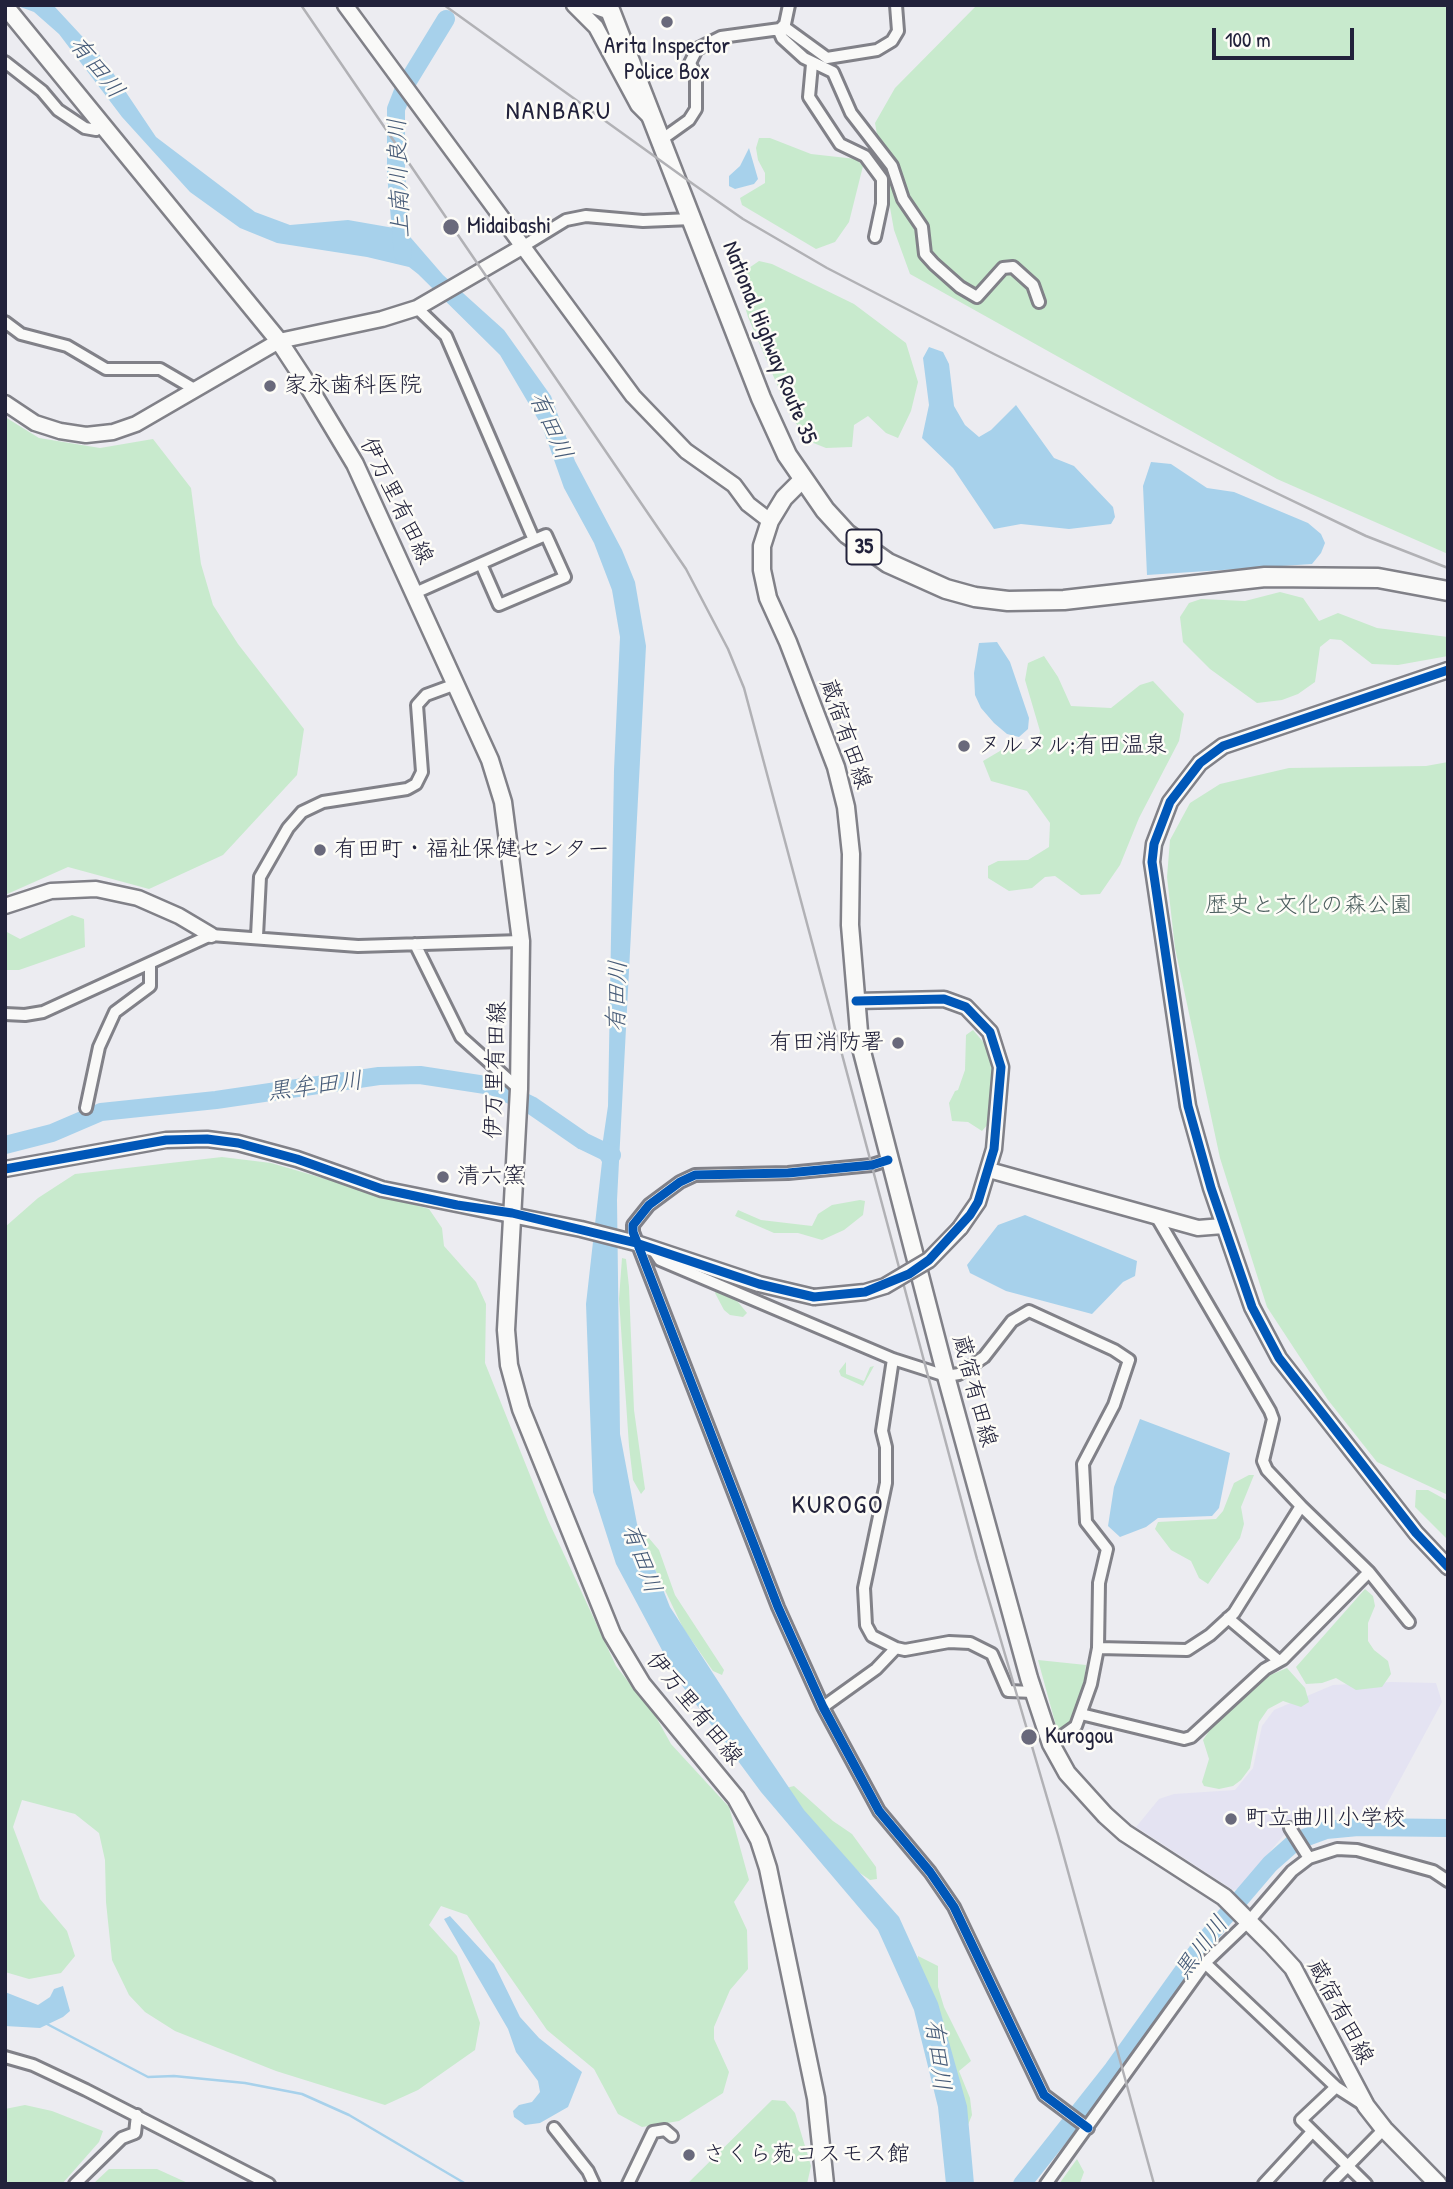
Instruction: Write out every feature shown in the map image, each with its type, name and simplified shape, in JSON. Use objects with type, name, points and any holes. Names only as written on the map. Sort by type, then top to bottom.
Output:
[{"type":"highway","name":"National Highway Route 35","points":[[612,7],[652,120],[761,398],[787,455],[802,480],[847,534],[888,564],[946,589],[975,597],[1033,602],[1265,577],[1378,578],[1448,591]]},
{"type":"main road","name":"伊万里有田線","points":[[5,6],[279,341],[355,464],[490,760],[503,802],[521,941],[520,1089],[506,1330],[509,1365],[521,1409],[607,1622],[625,1658],[642,1684],[736,1798],[760,1840],[816,2098],[825,2184]]},
{"type":"main road","name":"蔵宿有田線","points":[[802,480],[784,498],[770,521],[762,547],[762,570],[768,598],[788,642],[836,767],[846,807],[852,854],[850,925],[860,1044],[946,1376],[1051,1744],[1067,1773],[1105,1815],[1125,1833],[1224,1897],[1293,1968],[1366,2106],[1384,2129],[1438,2184]]},
{"type":"street","points":[[345,5],[522,247],[653,419],[686,451],[734,485],[748,504],[770,521]]},
{"type":"street","points":[[574,5],[596,27],[638,105],[652,120]]},
{"type":"street","points":[[590,5],[612,7]]},
{"type":"street","points":[[789,5],[780,28],[782,38],[812,64],[833,72],[851,113],[885,154],[903,200],[922,227],[925,254],[960,288],[977,297],[1003,268],[1013,267],[1033,285],[1039,302]]},
{"type":"street","points":[[661,141],[689,120],[696,109],[696,76],[690,63],[697,49],[721,37],[780,28],[827,58],[877,50],[892,41],[898,31],[896,5]]},
{"type":"street","points":[[5,62],[42,91],[58,110],[85,128],[96,130],[102,126]]},
{"type":"street","points":[[812,64],[809,97],[840,144],[865,156],[882,179],[882,204],[875,237]]},
{"type":"street","points":[[5,403],[36,423],[60,431],[86,435],[113,432],[136,424],[279,341],[382,320],[422,306],[566,220],[586,216],[643,221],[692,219]]},
{"type":"street","points":[[422,306],[446,336],[534,540]]},
{"type":"street","points":[[5,322],[21,334],[67,346],[106,369],[160,369],[196,390]]},
{"type":"street","points":[[415,593],[546,535],[565,577],[499,605],[481,564]]},
{"type":"street","points":[[1448,670],[1223,746],[1200,763],[1185,779],[1160,824],[1152,862],[1156,908],[1188,1105],[1223,1226],[1252,1307],[1279,1358],[1416,1533],[1448,1567]]},
{"type":"street","points":[[257,936],[260,877],[288,828],[302,812],[323,802],[407,789],[416,784],[422,772],[416,705],[426,695],[456,684]]},
{"type":"street","points":[[5,906],[51,891],[96,890],[138,898],[179,916],[211,935]]},
{"type":"street","points":[[5,1014],[43,1012],[211,935],[257,936],[358,946],[521,941]]},
{"type":"street","points":[[415,944],[461,1037],[520,1089]]},
{"type":"street","points":[[86,1108],[104,1035],[115,1012],[150,986],[150,963]]},
{"type":"street","points":[[5,1169],[166,1140],[207,1139],[238,1143],[297,1159],[383,1189],[457,1205],[512,1213],[636,1243],[759,1284],[814,1297],[852,1294],[884,1286],[929,1260],[961,1228],[978,1202],[989,1170],[1001,1067],[997,1046],[980,1019],[966,1007],[944,999],[856,1001]]},
{"type":"street","points":[[888,1160],[872,1165],[788,1173],[695,1175],[680,1182],[649,1205],[634,1226],[636,1243],[778,1607],[823,1707],[878,1811],[930,1872],[954,1907],[1044,2095],[1086,2126]]},
{"type":"street","points":[[989,1170],[1198,1228],[1223,1226]]},
{"type":"street","points":[[1156,1216],[1270,1411],[1273,1419],[1263,1461],[1266,1470],[1369,1572],[1409,1622]]},
{"type":"street","points":[[652,1248],[660,1260],[893,1359],[946,1376],[959,1374],[984,1357],[1013,1321],[1029,1311],[1114,1350],[1129,1360],[1114,1405],[1083,1464],[1086,1522],[1107,1549],[1099,1583],[1098,1648],[1076,1726],[1051,1744]]},
{"type":"street","points":[[893,1359],[882,1431],[886,1447],[886,1483],[864,1588],[866,1625],[872,1636],[905,1650],[949,1642],[970,1643],[992,1654],[1008,1691],[1034,1692]]},
{"type":"street","points":[[1098,1648],[1187,1650],[1228,1618],[1252,1586],[1301,1506]]},
{"type":"street","points":[[1081,1714],[1184,1739],[1191,1737],[1265,1669],[1279,1661],[1369,1572]]},
{"type":"street","points":[[1228,1618],[1279,1661]]},
{"type":"street","points":[[823,1707],[876,1669],[896,1648]]},
{"type":"street","points":[[1290,1828],[1309,1858]]},
{"type":"street","points":[[1046,2184],[1205,1963],[1250,1921],[1292,1871],[1309,1858],[1337,1849],[1357,1850],[1433,1871],[1448,1881]]},
{"type":"street","points":[[1205,1963],[1336,2087],[1366,2106]]},
{"type":"street","points":[[5,2057],[33,2065],[137,2115],[269,2184]]},
{"type":"street","points":[[1336,2087],[1301,2120],[1366,2184]]},
{"type":"street","points":[[75,2184],[122,2138],[135,2133],[137,2115]]},
{"type":"street","points":[[554,2128],[589,2171],[594,2184]]},
{"type":"street","points":[[1330,2184],[1384,2129]]},
{"type":"street","points":[[628,2184],[653,2132],[665,2130],[672,2136]]},
{"type":"street","points":[[1264,2184],[1312,2132]]},
{"type":"shaded area","points":[[1436,1683],[1442,1702],[1381,1815],[1322,1814],[1308,1818],[1290,1828],[1238,1889],[1233,1890],[1136,1827],[1159,1799],[1174,1794],[1235,1790],[1253,1768],[1262,1726],[1274,1710],[1333,1685]]},
{"type":"green space","points":[[977,5],[1448,5],[1448,554],[1277,479],[910,274],[894,230],[875,123],[895,88]]},
{"type":"green space","points":[[759,138],[770,138],[811,154],[856,159],[863,166],[849,222],[835,242],[816,249],[742,205],[740,198],[765,183],[765,173],[758,160],[756,148]]},
{"type":"green space","points":[[759,261],[772,264],[854,304],[906,343],[918,382],[911,411],[898,438],[886,433],[868,416],[854,425],[852,447],[826,448],[811,442],[791,417],[748,317],[739,286],[746,270]]},
{"type":"green space","points":[[5,417],[39,438],[100,448],[153,439],[191,488],[201,564],[213,605],[238,644],[304,729],[297,775],[223,855],[149,889],[68,867],[5,895]]},
{"type":"green space","points":[[1280,592],[1303,598],[1319,621],[1338,613],[1377,628],[1448,637],[1448,656],[1398,665],[1372,664],[1341,640],[1330,639],[1320,647],[1315,682],[1298,694],[1282,700],[1257,703],[1210,669],[1183,642],[1180,617],[1189,603],[1201,599],[1245,601]]},
{"type":"green space","points":[[1044,656],[1058,677],[1071,706],[1111,708],[1140,685],[1153,681],[1184,714],[1179,741],[1139,818],[1120,865],[1100,894],[1081,895],[1055,876],[1045,877],[1032,888],[1009,891],[988,878],[988,866],[998,861],[1028,860],[1049,847],[1050,823],[1027,791],[991,781],[983,761],[1005,748],[1037,750],[1040,731],[1025,680],[1028,663]]},
{"type":"green space","name":"歴史と文化の森公園","points":[[1448,762],[1448,1495],[1377,1462],[1328,1400],[1267,1307],[1220,1158],[1175,948],[1167,877],[1170,840],[1190,803],[1220,784],[1289,768],[1426,766]]},
{"type":"green space","points":[[72,915],[84,919],[85,947],[19,970],[5,970],[5,931],[20,939]]},
{"type":"green space","points":[[973,1030],[991,1051],[995,1064],[989,1123],[982,1131],[968,1122],[952,1121],[949,1103],[958,1090],[965,1070],[966,1035]]},
{"type":"green space","points":[[222,1157],[271,1163],[429,1209],[442,1228],[444,1246],[476,1282],[486,1304],[485,1363],[548,1520],[616,1666],[656,1717],[671,1744],[729,1807],[749,1880],[734,1902],[747,1930],[748,1969],[730,1990],[714,2027],[714,2039],[729,2072],[723,2093],[679,2121],[642,2127],[618,2114],[594,2069],[547,2030],[467,1915],[441,1906],[429,1925],[457,1956],[480,2023],[475,2050],[418,2090],[385,2105],[276,2071],[175,2031],[145,2012],[129,1995],[112,1960],[105,1860],[99,1833],[75,1814],[22,1800],[13,1827],[40,1899],[67,1931],[75,1956],[61,1973],[29,1979],[5,1972],[5,1227],[38,1198],[75,1174]]},
{"type":"green space","points":[[865,1201],[863,1215],[844,1230],[822,1240],[798,1233],[774,1233],[735,1216],[738,1210],[761,1220],[812,1226],[818,1214],[832,1205]]},
{"type":"green space","points":[[622,1258],[626,1259],[629,1287],[634,1410],[645,1489],[641,1494],[633,1480],[629,1446],[619,1299]]},
{"type":"green space","points":[[717,1288],[738,1302],[747,1313],[743,1317],[730,1315],[724,1310],[715,1293]]},
{"type":"green space","points":[[846,1362],[846,1374],[864,1381],[870,1367],[874,1366],[863,1386],[841,1376],[839,1371]]},
{"type":"green space","points":[[1254,1475],[1241,1507],[1244,1524],[1240,1538],[1208,1584],[1199,1578],[1191,1561],[1171,1550],[1155,1529],[1158,1522],[1216,1519],[1223,1511],[1234,1483]]},
{"type":"green space","points":[[1416,1490],[1428,1490],[1448,1501],[1448,1540],[1415,1507]]},
{"type":"green space","points":[[644,1537],[648,1537],[659,1550],[675,1595],[724,1670],[722,1675],[713,1671],[683,1628],[642,1542]]},
{"type":"green space","points":[[1365,1589],[1373,1596],[1375,1606],[1368,1623],[1368,1641],[1374,1650],[1388,1661],[1391,1674],[1382,1687],[1356,1690],[1336,1678],[1322,1683],[1306,1684],[1296,1667]]},
{"type":"green space","points":[[1038,1660],[1086,1665],[1082,1698],[1075,1718],[1058,1733]]},
{"type":"green space","points":[[1287,1668],[1305,1688],[1309,1702],[1301,1707],[1283,1701],[1268,1709],[1259,1722],[1250,1768],[1241,1780],[1233,1786],[1219,1789],[1204,1786],[1202,1782],[1209,1759],[1203,1740],[1209,1731],[1263,1678]]},
{"type":"green space","points":[[794,1786],[852,1834],[876,1867],[877,1879],[870,1880],[860,1873],[820,1835],[786,1788]]},
{"type":"green space","points":[[918,1956],[938,1966],[938,1987],[944,2007],[971,2061],[959,2071],[970,2098],[972,2115],[965,2132],[917,1967]]},
{"type":"green space","points":[[772,2100],[785,2101],[795,2113],[811,2166],[807,2184],[687,2184]]},
{"type":"green space","points":[[25,2105],[52,2111],[103,2131],[99,2142],[62,2184],[5,2184],[5,2109]]},
{"type":"green space","points":[[1077,2159],[1084,2172],[1080,2183],[1059,2184]]},
{"type":"green space","points":[[109,2169],[157,2169],[190,2184],[93,2184]]},
{"type":"water","name":"有田川","points":[[15,5],[54,6],[105,61],[156,137],[255,212],[290,225],[348,220],[394,228],[411,238],[443,275],[504,330],[551,396],[575,461],[622,550],[635,582],[646,646],[617,1200],[620,1434],[637,1524],[670,1607],[740,1715],[804,1810],[899,1917],[938,2003],[967,2106],[974,2184],[946,2184],[938,2107],[914,2010],[878,1930],[761,1792],[678,1680],[616,1564],[593,1492],[586,1304],[602,1162],[597,1153],[602,1147],[608,1106],[614,770],[620,637],[612,590],[594,543],[564,488],[542,426],[500,355],[418,274],[409,267],[367,257],[277,243],[240,228],[190,192],[122,117],[59,34],[34,12]]},
{"type":"water","points":[[749,148],[758,179],[754,184],[735,189],[729,186],[729,176],[740,166]]},
{"type":"water","points":[[929,347],[943,352],[949,364],[954,406],[965,425],[979,437],[991,430],[1016,405],[1054,458],[1074,466],[1113,507],[1115,517],[1111,524],[1069,529],[1021,524],[994,529],[953,468],[922,438],[929,405],[923,358]]},
{"type":"water","points":[[1151,462],[1171,464],[1207,488],[1234,492],[1308,523],[1321,534],[1325,543],[1321,553],[1312,564],[1147,575],[1143,486]]},
{"type":"water","points":[[997,642],[1010,662],[1029,718],[1028,729],[1019,737],[1007,734],[994,723],[981,708],[975,695],[974,673],[979,643]]},
{"type":"water","points":[[1025,1215],[1137,1261],[1135,1276],[1123,1282],[1092,1314],[1006,1291],[970,1273],[967,1265],[998,1225]]},
{"type":"water","points":[[1140,1419],[1230,1453],[1219,1508],[1212,1516],[1158,1518],[1146,1527],[1120,1537],[1108,1526],[1114,1487]]},
{"type":"water","points":[[450,1916],[494,1964],[520,2017],[539,2038],[582,2072],[568,2107],[540,2123],[525,2125],[514,2117],[513,2111],[519,2105],[532,2102],[540,2092],[538,2081],[516,2052],[508,2029],[444,1919]]},
{"type":"water","points":[[63,1986],[70,2011],[63,2017],[40,2028],[5,2026],[5,1992],[38,2005],[50,1997],[54,1989]]},
{"type":"waterway","name":"上南川良川","points":[[403,254],[396,173],[396,109],[405,86],[446,19]]},
{"type":"waterway","name":"黒牟田川","points":[[5,1145],[52,1133],[101,1112],[216,1100],[379,1076],[420,1075],[492,1086],[531,1105],[583,1141],[612,1155]]},
{"type":"waterway","name":"黒川川","points":[[1022,2184],[1113,2069],[1206,1939],[1270,1864],[1296,1841],[1326,1830],[1358,1827],[1448,1828]]},
{"type":"waterway","points":[[47,2024],[148,2077],[174,2076],[245,2083],[302,2094],[349,2115],[466,2184]]},
{"type":"railway","points":[[301,5],[686,569],[728,649],[744,688],[977,1559],[1058,1835],[1154,2184]]},
{"type":"railway","points":[[444,5],[743,219],[827,268],[1245,478],[1366,536],[1448,568]]},
{"type":"cycle path","points":[[1448,670],[1223,746],[1200,763],[1170,802],[1154,844],[1152,862],[1188,1106],[1211,1188],[1252,1307],[1279,1358],[1416,1533],[1448,1567]]},
{"type":"cycle path","points":[[5,1169],[166,1140],[207,1139],[238,1143],[297,1159],[382,1189],[457,1205],[512,1213],[636,1243],[759,1284],[814,1297],[865,1292],[909,1274],[929,1260],[970,1215],[978,1202],[994,1149],[1001,1067],[990,1032],[966,1007],[944,999],[856,1001]]},
{"type":"cycle path","points":[[888,1160],[872,1165],[788,1173],[695,1175],[680,1182],[649,1205],[633,1225],[633,1232],[778,1607],[823,1707],[879,1811],[930,1872],[954,1907],[1044,2095],[1088,2128]]},
{"type":"place","name":"Arita Inspector Police Box","points":[[667,22]]},
{"type":"place","name":"Midaibashi","points":[[451,227]]},
{"type":"place","name":"家永歯科医院","points":[[270,386]]},
{"type":"place","name":"ヌルヌル;有田温泉","points":[[964,746]]},
{"type":"place","name":"有田町・福祉保健センター","points":[[320,850]]},
{"type":"place","name":"有田消防署","points":[[898,1043]]},
{"type":"place","name":"清六窯","points":[[443,1177]]},
{"type":"place","name":"Kurogou","points":[[1029,1737]]},
{"type":"place","name":"町立曲川小学校","points":[[1231,1819]]},
{"type":"place","name":"さくら苑コスモス館","points":[[689,2155]]},
{"type":"district","name":"NANBARU","points":[[559,112]]},
{"type":"district","name":"KUROGO","points":[[838,1506]]}]
